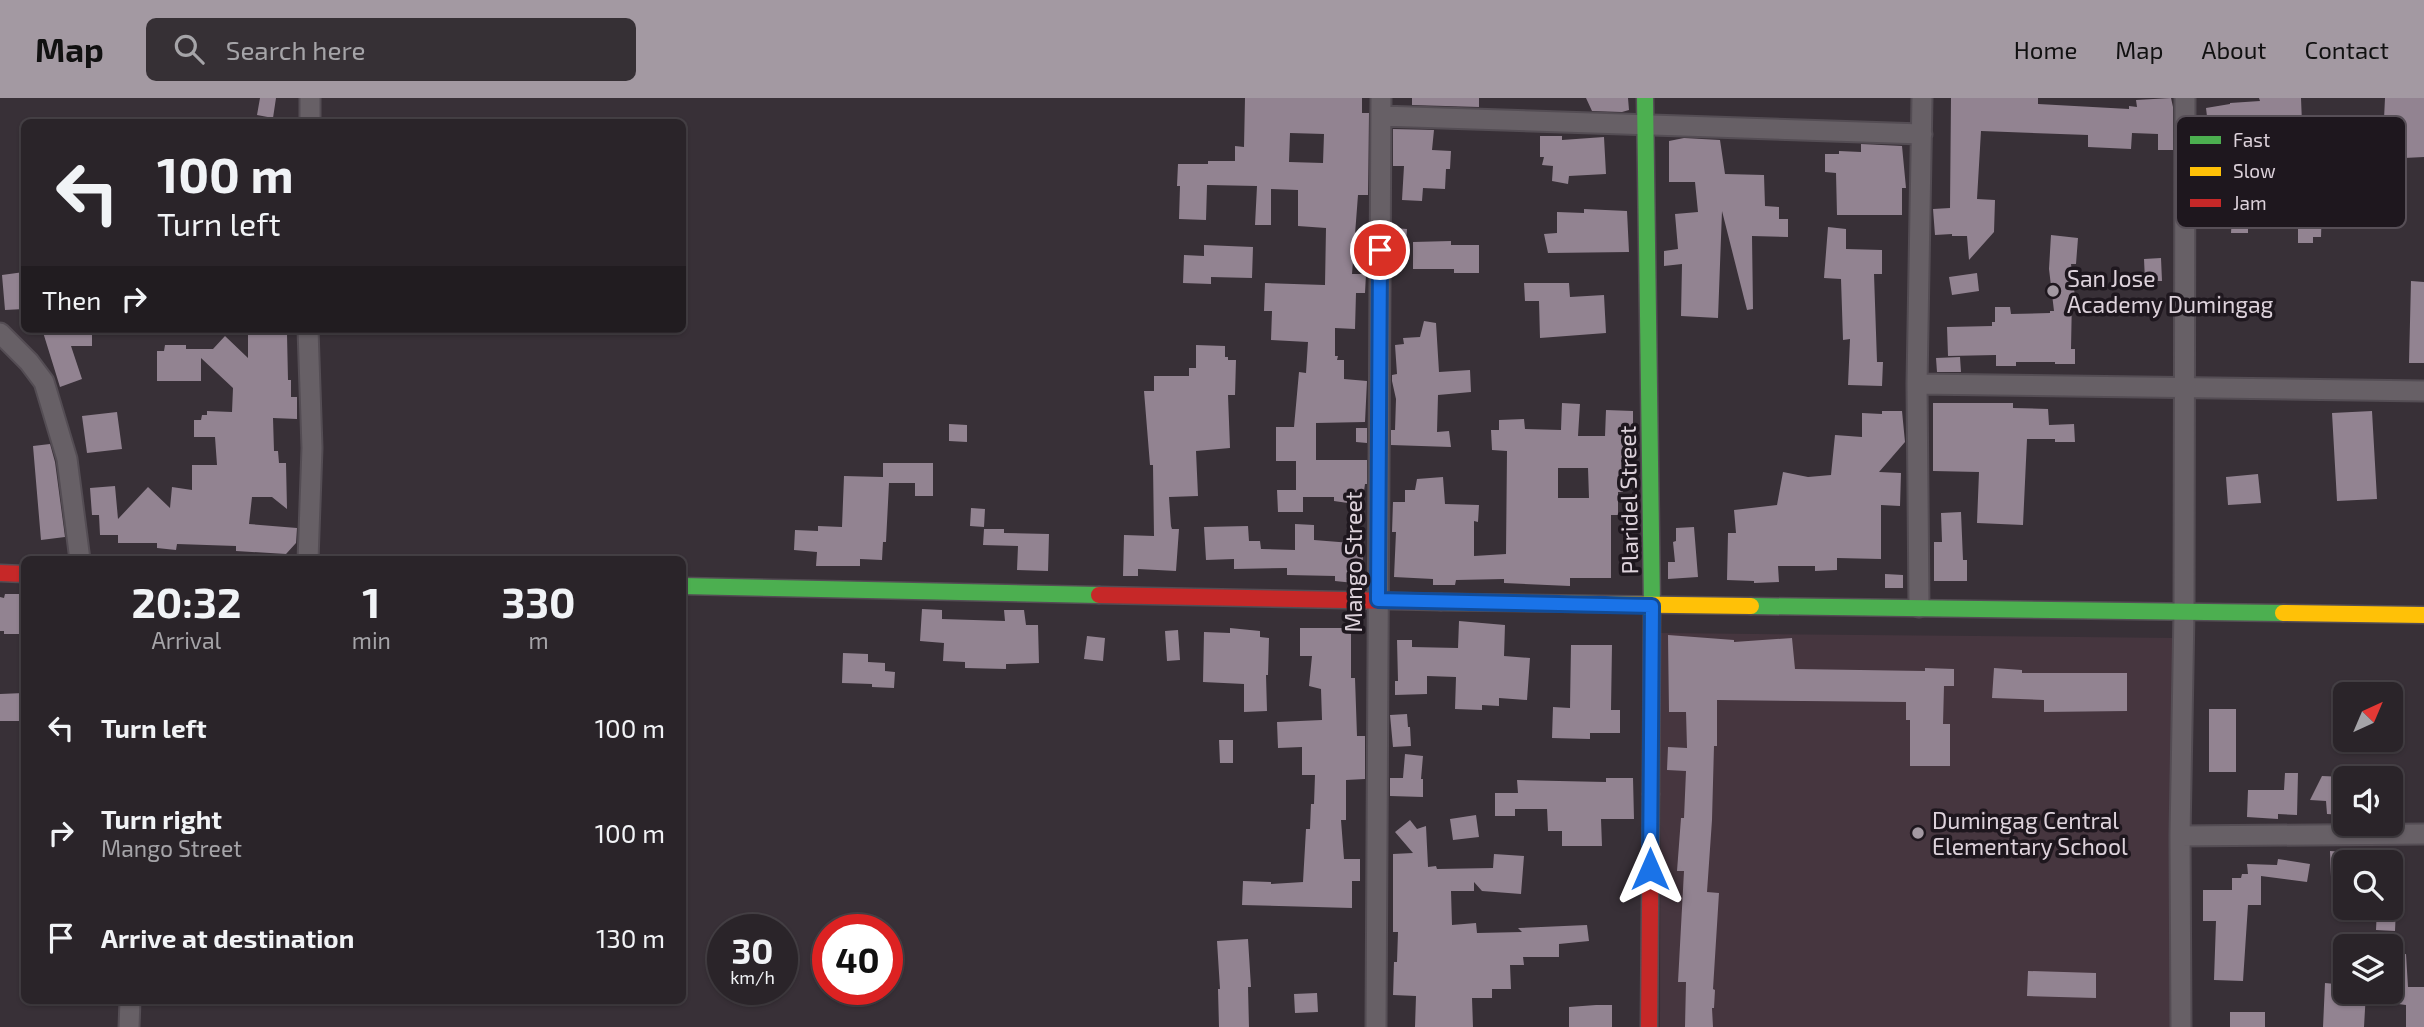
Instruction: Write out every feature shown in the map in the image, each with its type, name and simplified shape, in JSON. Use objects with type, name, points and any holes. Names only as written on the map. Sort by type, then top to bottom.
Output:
[{"type":"main road","name":"Plaridel Street","points":[[1645,98],[1652,606],[1649,1027]]},
{"type":"main road","points":[[0,573],[21,574]]},
{"type":"main road","points":[[686,586],[1652,606],[1919,607],[2424,615]]},
{"type":"street","points":[[310,98],[310,119]]},
{"type":"street","points":[[1919,607],[1917,384],[1922,98]]},
{"type":"street","points":[[2185,98],[2185,116]]},
{"type":"street","points":[[1381,107],[1646,124],[1922,134]]},
{"type":"street","name":"Mango Street","points":[[1376,1027],[1381,107]]},
{"type":"street","points":[[2181,1027],[2184,228]]},
{"type":"street","points":[[0,333],[44,383],[67,459],[79,556]]},
{"type":"street","points":[[308,333],[312,448],[308,556]]},
{"type":"street","points":[[1917,384],[2424,391]]},
{"type":"street","points":[[2180,836],[2424,834]]},
{"type":"street","points":[[129,1027],[130,1004]]},
{"type":"shaded area","name":"Dumingag Central Elementary School","points":[[1661,633],[2176,638],[2175,1027],[1660,1027]]},
{"type":"building","points":[[260,98],[276,98],[273,118],[257,115]]},
{"type":"building","points":[[1245,98],[1362,98],[1362,113],[1369,113],[1368,195],[1358,195],[1352,274],[1366,274],[1365,293],[1356,293],[1355,329],[1335,328],[1335,356],[1338,356],[1337,360],[1344,360],[1344,379],[1367,381],[1365,422],[1316,423],[1316,460],[1367,460],[1367,484],[1362,505],[1334,501],[1334,497],[1303,497],[1303,512],[1278,512],[1277,490],[1296,490],[1296,461],[1276,461],[1276,427],[1294,427],[1299,372],[1306,373],[1308,342],[1271,340],[1272,311],[1264,311],[1265,283],[1325,285],[1326,228],[1298,226],[1298,190],[1271,189],[1271,225],[1255,225],[1257,186],[1207,185],[1206,220],[1179,219],[1178,164],[1235,161],[1235,146],[1244,147]],"holes":[[[1290,133],[1324,134],[1323,163],[1289,162]]]},
{"type":"building","points":[[1412,98],[1479,98],[1479,107],[1412,105]]},
{"type":"building","points":[[1586,98],[1628,98],[1629,110],[1592,111]]},
{"type":"building","points":[[1951,98],[2038,98],[2038,104],[2129,109],[2129,106],[2137,107],[2136,100],[2171,98],[2173,150],[2158,150],[2158,134],[2132,133],[2131,149],[2088,147],[2088,135],[1981,131],[1977,199],[1995,200],[1994,232],[1969,260],[1967,236],[1935,235],[1933,209],[1950,208]]},
{"type":"building","points":[[2259,98],[2301,98],[2302,116],[2207,116],[2206,108],[2260,101]]},
{"type":"building","points":[[2385,98],[2424,98],[2424,157],[2406,158],[2406,116],[2384,116]]},
{"type":"building","points":[[1393,129],[1434,130],[1432,150],[1451,151],[1450,169],[1446,169],[1445,189],[1423,188],[1422,201],[1402,200],[1404,166],[1393,166]]},
{"type":"building","points":[[1540,136],[1562,136],[1562,140],[1604,137],[1606,174],[1569,176],[1568,184],[1552,181],[1553,166],[1542,165],[1544,157],[1540,157]]},
{"type":"building","points":[[1684,138],[1720,140],[1725,174],[1764,175],[1765,206],[1779,207],[1779,219],[1788,219],[1788,237],[1752,236],[1753,309],[1747,310],[1722,211],[1718,318],[1681,316],[1682,264],[1664,266],[1664,251],[1678,249],[1675,214],[1698,212],[1695,182],[1669,182],[1669,141]]},
{"type":"building","points":[[1861,144],[1902,146],[1906,188],[1902,188],[1902,215],[1837,215],[1836,173],[1825,172],[1825,154],[1839,154],[1839,151],[1861,152]]},
{"type":"building","points":[[1584,209],[1627,211],[1629,252],[1548,253],[1544,234],[1557,233],[1557,212],[1584,213]]},
{"type":"building","points":[[1828,227],[1846,229],[1846,249],[1882,250],[1882,274],[1874,274],[1877,362],[1883,362],[1882,386],[1848,385],[1850,339],[1843,340],[1841,279],[1824,278]]},
{"type":"building","points":[[1393,228],[1407,229],[1406,244],[1392,243]]},
{"type":"building","points":[[2231,228],[2248,228],[2248,233],[2231,233]]},
{"type":"building","points":[[2298,228],[2321,228],[2321,237],[2313,237],[2313,243],[2298,243]]},
{"type":"building","points":[[2051,235],[2078,238],[2076,264],[2071,264],[2075,297],[2072,297],[2071,349],[2075,349],[2075,364],[2016,362],[2016,366],[1996,366],[1996,355],[1948,356],[1947,327],[1992,326],[1992,322],[1995,322],[1995,307],[2010,307],[2011,314],[2054,311],[2049,269]]},
{"type":"building","points":[[1451,241],[1451,245],[1479,245],[1479,273],[1454,273],[1454,269],[1413,269],[1413,242]]},
{"type":"building","points":[[1204,245],[1253,247],[1252,278],[1211,277],[1211,284],[1183,283],[1184,255],[1204,256]]},
{"type":"building","points":[[2161,258],[2162,281],[2145,281],[2144,259]]},
{"type":"building","points":[[21,272],[21,309],[5,310],[2,275]]},
{"type":"building","points":[[1977,273],[1979,291],[1952,295],[1949,277]]},
{"type":"building","points":[[2411,281],[2424,282],[2424,363],[2409,363]]},
{"type":"building","points":[[1524,283],[1569,283],[1570,297],[1604,295],[1606,333],[1540,338],[1539,301],[1525,301]]},
{"type":"building","points":[[1424,321],[1436,323],[1439,372],[1470,370],[1471,392],[1438,395],[1437,432],[1449,431],[1451,447],[1391,445],[1391,430],[1395,430],[1396,399],[1392,375],[1397,374],[1395,345],[1404,344],[1403,338],[1420,337]]},
{"type":"building","points":[[43,333],[92,333],[92,346],[71,346],[82,379],[60,387]]},
{"type":"building","points":[[287,334],[288,380],[291,380],[291,397],[297,397],[297,419],[273,418],[274,451],[278,451],[279,463],[286,463],[287,509],[272,497],[252,497],[249,524],[297,528],[296,543],[286,554],[236,551],[236,546],[177,544],[176,550],[157,548],[157,543],[118,543],[118,535],[100,535],[99,515],[92,515],[90,488],[115,486],[118,519],[148,487],[170,508],[172,487],[192,490],[192,465],[217,465],[215,437],[194,437],[194,420],[201,420],[202,415],[207,415],[207,411],[232,412],[233,388],[201,358],[201,381],[157,381],[157,351],[164,351],[165,345],[186,345],[186,349],[213,349],[225,336],[248,358],[248,335]]},
{"type":"building","points":[[1196,345],[1225,346],[1225,357],[1228,357],[1228,360],[1236,360],[1235,395],[1228,395],[1230,448],[1196,451],[1198,496],[1169,497],[1171,526],[1172,529],[1179,529],[1176,571],[1138,569],[1138,576],[1123,576],[1124,535],[1154,536],[1153,465],[1150,465],[1144,391],[1154,391],[1154,376],[1189,376],[1189,368],[1196,368]]},
{"type":"building","points":[[1960,357],[1961,372],[1937,372],[1936,358]]},
{"type":"building","points":[[1562,403],[1580,404],[1578,436],[1605,436],[1606,410],[1633,411],[1633,435],[1626,435],[1626,460],[1621,460],[1623,492],[1618,492],[1618,515],[1611,515],[1611,578],[1570,578],[1570,586],[1504,583],[1504,579],[1456,580],[1455,585],[1433,585],[1433,579],[1394,577],[1396,532],[1392,532],[1393,502],[1405,502],[1405,490],[1415,490],[1417,479],[1443,477],[1445,504],[1479,505],[1478,522],[1474,521],[1474,556],[1506,554],[1507,451],[1492,450],[1491,430],[1499,430],[1499,420],[1524,419],[1525,429],[1561,430]],"holes":[[[1558,468],[1588,468],[1589,498],[1558,498]]]},
{"type":"building","points":[[1933,403],[2013,403],[2013,408],[2048,409],[2049,425],[2074,424],[2075,442],[2027,439],[2023,525],[1977,523],[1979,472],[1933,471]]},
{"type":"building","points":[[1882,411],[1902,411],[1905,442],[1879,472],[1901,473],[1900,506],[1881,505],[1881,559],[1837,558],[1837,570],[1815,571],[1815,566],[1778,566],[1779,582],[1727,580],[1728,533],[1736,533],[1734,510],[1777,505],[1783,472],[1808,477],[1831,475],[1835,435],[1862,437],[1862,413],[1882,414]]},
{"type":"building","points":[[2372,411],[2377,499],[2337,501],[2332,413]]},
{"type":"building","points":[[117,412],[122,449],[87,453],[82,416]]},
{"type":"building","points":[[949,424],[967,425],[967,442],[949,441]]},
{"type":"building","points":[[1356,428],[1367,428],[1367,443],[1356,442]]},
{"type":"building","points":[[50,444],[65,537],[41,540],[33,446]]},
{"type":"building","points":[[883,463],[933,463],[933,496],[915,496],[915,483],[889,483],[886,542],[883,542],[882,560],[860,559],[860,566],[816,566],[817,552],[794,550],[795,530],[818,531],[818,526],[842,527],[844,476],[883,477]]},
{"type":"building","points":[[2258,474],[2261,503],[2228,505],[2226,477]]},
{"type":"building","points":[[971,508],[985,509],[984,527],[970,526]]},
{"type":"building","points":[[1961,512],[1963,560],[1967,560],[1967,581],[1934,581],[1934,542],[1942,542],[1941,513]]},
{"type":"building","points":[[1295,524],[1314,525],[1314,540],[1364,544],[1361,581],[1335,581],[1335,576],[1287,575],[1287,568],[1234,569],[1234,559],[1206,560],[1204,527],[1248,526],[1249,541],[1260,541],[1261,549],[1295,550]]},
{"type":"building","points":[[1694,527],[1698,577],[1668,579],[1668,562],[1675,562],[1673,542],[1676,541],[1676,528]]},
{"type":"building","points":[[984,529],[1004,529],[1004,533],[1049,534],[1048,571],[1017,570],[1018,546],[983,545]]},
{"type":"building","points":[[1885,574],[1903,575],[1903,588],[1885,588]]},
{"type":"building","points":[[5,594],[21,594],[20,634],[4,634],[4,631],[0,631],[0,597],[4,598]]},
{"type":"building","points":[[922,609],[942,610],[942,619],[1005,621],[1004,610],[1024,610],[1026,625],[1038,625],[1039,663],[1006,664],[1006,669],[965,668],[965,662],[943,661],[944,643],[920,641]]},
{"type":"building","points":[[1459,621],[1505,625],[1504,656],[1530,658],[1527,700],[1499,698],[1499,706],[1482,705],[1482,710],[1455,709],[1456,677],[1427,676],[1427,694],[1395,695],[1395,681],[1398,681],[1397,640],[1412,640],[1412,647],[1458,648]]},
{"type":"building","points":[[1230,628],[1260,631],[1260,637],[1269,638],[1267,711],[1244,712],[1244,684],[1203,682],[1204,632],[1230,633]]},
{"type":"building","points":[[1300,628],[1351,628],[1351,678],[1355,678],[1357,736],[1365,736],[1365,779],[1346,780],[1346,820],[1341,820],[1344,859],[1360,859],[1360,881],[1352,881],[1352,908],[1242,905],[1243,881],[1271,884],[1303,882],[1306,829],[1310,829],[1315,775],[1302,775],[1302,747],[1278,748],[1277,722],[1322,720],[1321,689],[1309,686],[1312,656],[1300,656]]},
{"type":"building","points":[[1178,630],[1180,660],[1167,661],[1165,631]]},
{"type":"building","points":[[1668,635],[1734,642],[1792,638],[1795,669],[1954,669],[1954,686],[1944,686],[1943,724],[1950,724],[1950,766],[1910,766],[1910,720],[1906,720],[1906,702],[1717,700],[1717,746],[1714,746],[1707,892],[1719,893],[1713,1027],[1685,1027],[1686,982],[1678,982],[1684,871],[1677,871],[1681,818],[1684,818],[1686,771],[1667,770],[1668,747],[1687,748],[1686,712],[1669,712]]},
{"type":"building","points":[[1087,636],[1105,638],[1103,661],[1084,659]]},
{"type":"building","points":[[1571,645],[1612,645],[1611,710],[1620,710],[1620,733],[1590,733],[1590,739],[1552,738],[1553,707],[1570,708]]},
{"type":"building","points":[[843,653],[868,654],[868,662],[885,663],[885,671],[895,672],[894,688],[842,683]]},
{"type":"building","points":[[1994,668],[2022,670],[2022,673],[2127,673],[2127,711],[2044,712],[2044,700],[1992,698]]},
{"type":"building","points":[[21,693],[21,721],[0,721],[0,694]]},
{"type":"building","points":[[2209,709],[2236,709],[2236,772],[2209,772]]},
{"type":"building","points":[[1407,714],[1411,746],[1393,747],[1390,715]]},
{"type":"building","points":[[1219,740],[1233,740],[1233,763],[1220,763]]},
{"type":"building","points":[[1405,754],[1423,756],[1423,797],[1390,796],[1390,778],[1403,778]]},
{"type":"building","points":[[2285,773],[2298,773],[2297,815],[2278,814],[2278,819],[2247,817],[2248,790],[2284,790]]},
{"type":"building","points":[[2322,776],[2333,776],[2333,814],[2327,814],[2326,801],[2310,800]]},
{"type":"building","points":[[1606,778],[1633,778],[1634,819],[1601,819],[1602,846],[1562,846],[1562,831],[1548,831],[1547,809],[1515,809],[1515,816],[1495,816],[1495,793],[1518,793],[1517,780],[1606,782]]},
{"type":"building","points":[[1476,815],[1479,837],[1453,840],[1450,819]]},
{"type":"building","points":[[1410,820],[1417,829],[1426,826],[1428,867],[1493,868],[1494,854],[1524,856],[1521,894],[1482,891],[1474,882],[1474,891],[1451,891],[1452,925],[1476,923],[1477,933],[1522,932],[1518,928],[1587,925],[1589,941],[1559,944],[1559,957],[1523,957],[1524,965],[1510,965],[1511,989],[1492,989],[1492,998],[1472,998],[1473,1027],[1415,1027],[1416,996],[1393,995],[1398,932],[1393,932],[1393,854],[1413,853],[1395,832]]},
{"type":"building","points":[[2330,851],[2333,851],[2331,877]]},
{"type":"building","points":[[2278,859],[2310,864],[2307,882],[2261,876],[2261,905],[2248,905],[2243,981],[2214,980],[2216,921],[2203,921],[2203,890],[2232,890],[2232,878],[2241,878],[2242,874],[2248,874],[2247,864],[2277,865]]},
{"type":"building","points":[[2376,920],[2395,920],[2395,931],[2376,930]]},
{"type":"building","points":[[1248,939],[1251,987],[1248,987],[1249,1027],[1219,1027],[1217,941]]},
{"type":"building","points":[[2403,954],[2406,954],[2408,987],[2424,987],[2424,1027],[2406,1027],[2406,1005],[2398,1004],[2403,1004]]},
{"type":"building","points":[[2028,971],[2096,973],[2096,998],[2027,996]]},
{"type":"building","points":[[2325,983],[2333,984],[2333,1004],[2365,1004],[2364,1027],[2323,1027]]},
{"type":"building","points":[[1317,993],[1318,1012],[1295,1013],[1294,994]]},
{"type":"building","points":[[1612,1005],[1612,1027],[1569,1027],[1569,1007]]},
{"type":"building","points":[[2230,1012],[2265,1012],[2265,1027],[2230,1027]]},
{"type":"traffic: fast","points":[[1645,98],[1652,606],[1651,794]]},
{"type":"traffic: fast","points":[[686,586],[1099,595]]},
{"type":"traffic: fast","points":[[1751,606],[2283,613]]},
{"type":"traffic: slow","points":[[1441,602],[1751,606]]},
{"type":"traffic: slow","points":[[2283,613],[2424,615]]},
{"type":"traffic: jam","points":[[0,573],[21,574]]},
{"type":"traffic: jam","points":[[1099,595],[1441,602]]},
{"type":"traffic: jam","points":[[1649,1027],[1651,794]]},
{"type":"place","name":"San Jose Academy Dumingag","points":[[2053,291]]},
{"type":"place","name":"Dumingag Central Elementary School","points":[[1918,833]]},
{"type":"route","points":[[1380,250],[1378,600],[1652,606],[1650,869]]}]
